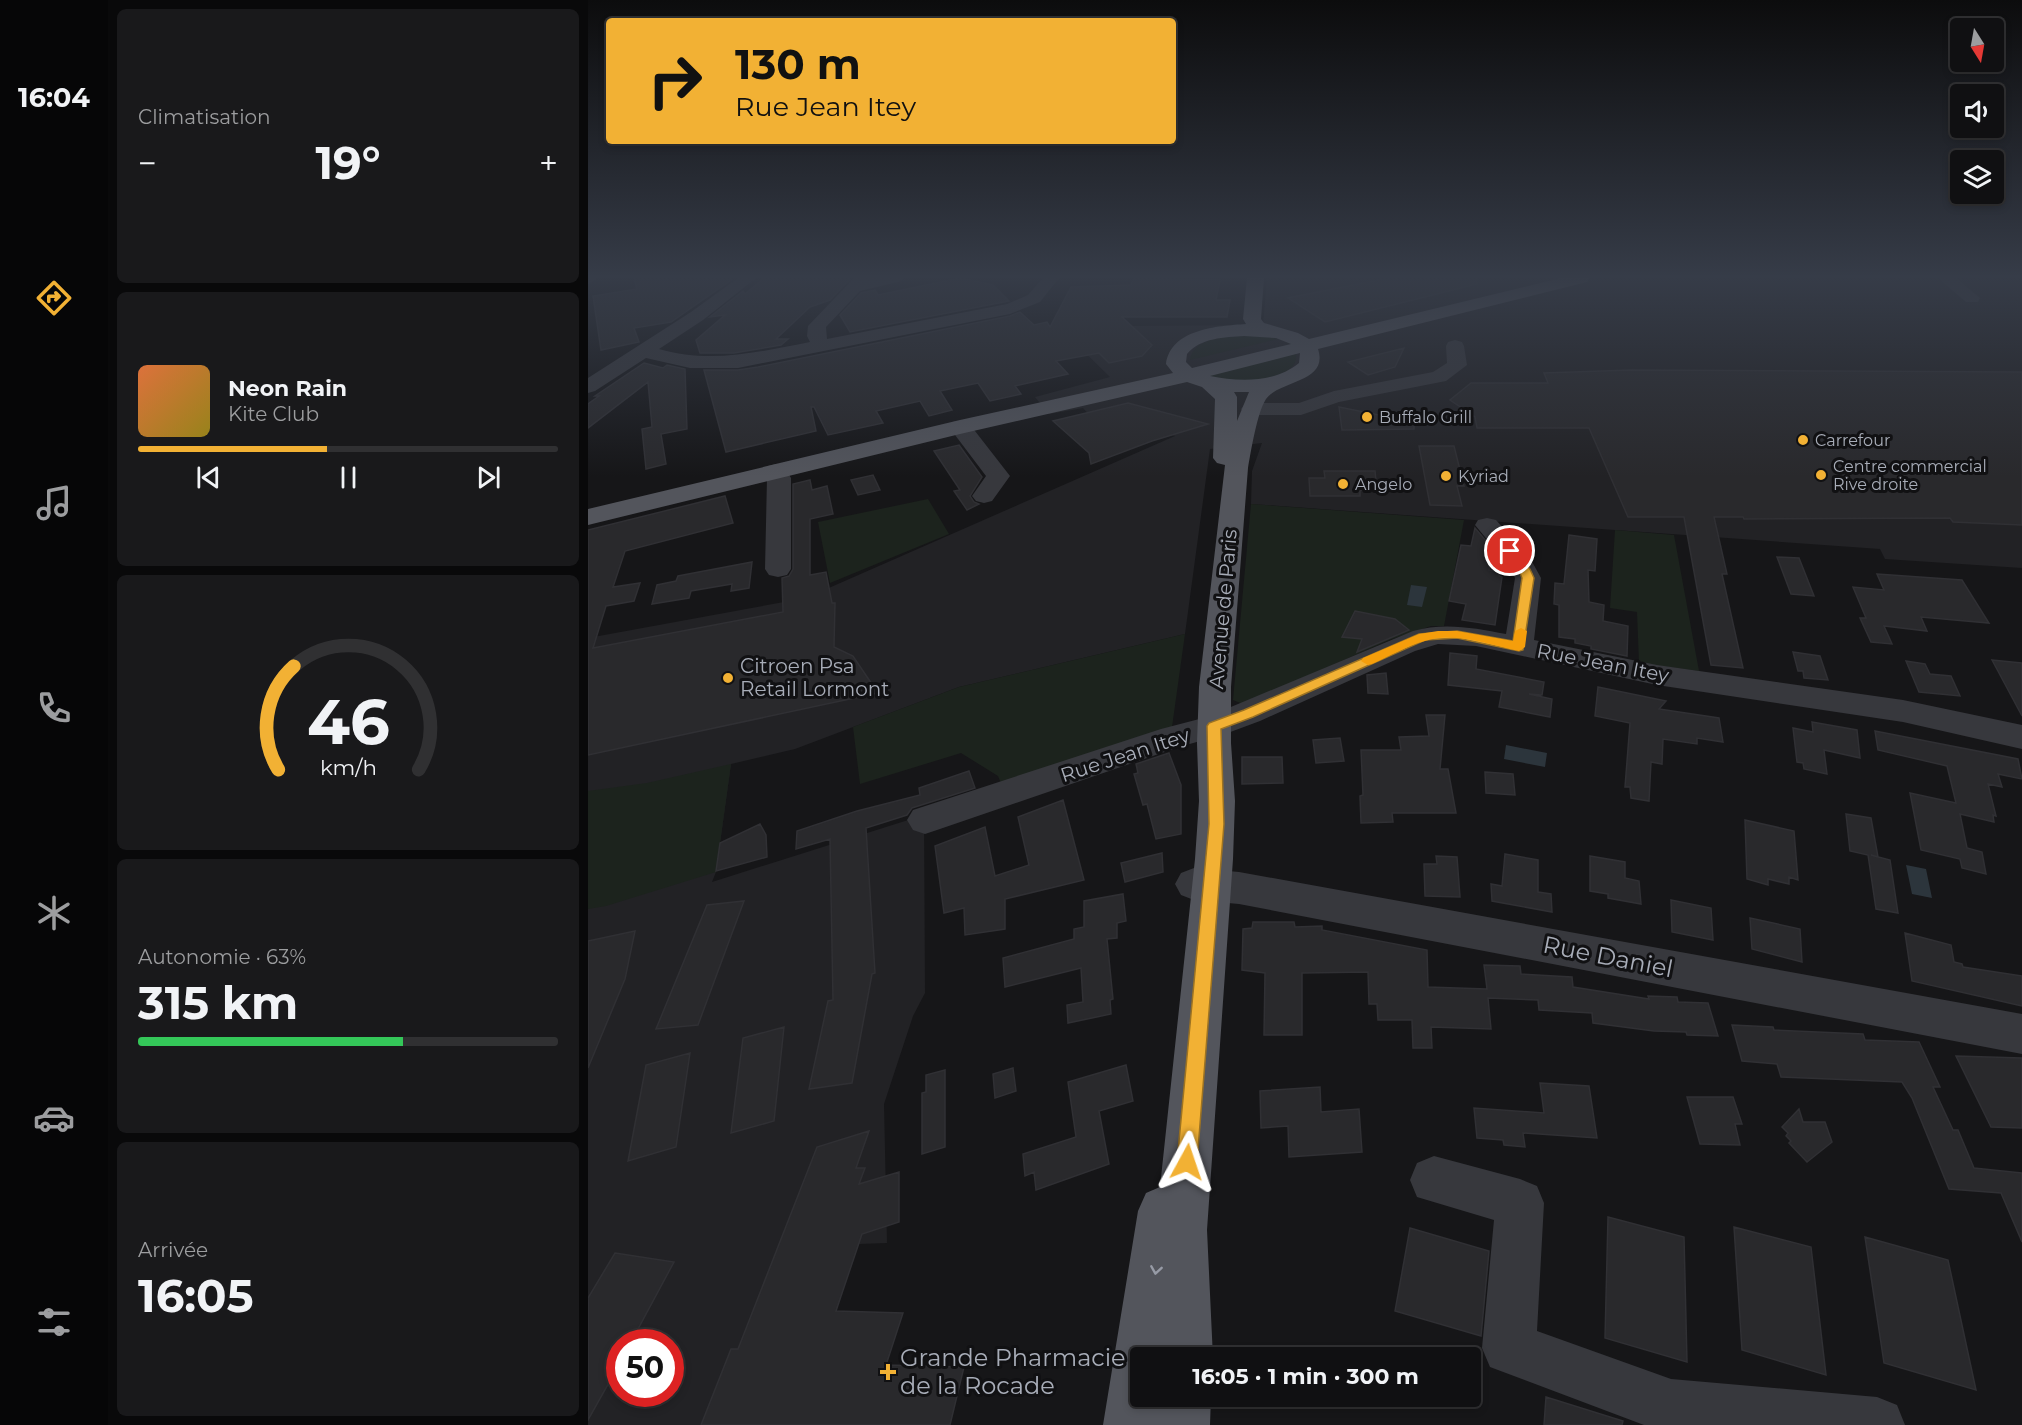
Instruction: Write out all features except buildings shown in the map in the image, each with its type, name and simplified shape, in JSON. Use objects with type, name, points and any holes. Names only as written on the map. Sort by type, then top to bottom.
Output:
[{"type":"main road","points":[[1185,344],[1175,359],[1192,376]]},
{"type":"main road","points":[[588,517],[960,427],[1192,376],[1253,355],[1296,344]]},
{"type":"main road","name":"Avenue de Paris","points":[[1205,729],[1215,687],[1236,468],[1243,435],[1256,397],[1261,392],[1298,374],[1308,365],[1311,355],[1303,344]]},
{"type":"main road","points":[[588,508],[1192,376],[1246,386],[1282,381]]},
{"type":"main road","name":"Avenue de Paris","points":[[1144,1347],[1162,1231],[1202,884],[1217,801],[1205,729],[1226,447],[1226,397],[1192,376]]},
{"type":"main road","name":"Avenue de Paris","points":[[1185,1347],[1181,1230],[1202,884]]},
{"type":"main road","points":[[1133,1425],[1135,1407]]},
{"type":"main road","points":[[1180,1425],[1181,1407]]},
{"type":"street","points":[[588,387],[654,344]]},
{"type":"street","points":[[644,351],[705,365],[738,362],[821,345]]},
{"type":"street","points":[[1251,410],[1301,409],[1334,397],[1439,377],[1457,365],[1455,346]]},
{"type":"street","points":[[960,427],[998,476],[984,496]]},
{"type":"street","points":[[776,471],[780,489],[778,569]]},
{"type":"street","points":[[1487,525],[1521,564],[1528,578],[1519,647]]},
{"type":"street","name":"Rue Jean Itey","points":[[925,820],[1249,713],[1423,637],[1457,634],[1657,675],[1903,711],[2022,737]]},
{"type":"street","name":"Rue Daniel","points":[[1202,884],[1239,888],[2022,1034]]},
{"type":"street","points":[[1434,1180],[1520,1203],[1509,1348],[1672,1416],[1876,1425]]},
{"type":"street","points":[[1155,1407],[1159,1425]]},
{"type":"shaded area","points":[[1077,344],[2022,344],[2022,568],[1885,559],[1880,549],[1251,504],[1252,471],[1262,443],[1210,449],[1185,634],[959,687],[795,749],[731,764],[716,872],[712,882],[924,815],[925,993],[913,1016],[884,1104],[887,1243],[859,1244],[701,1425],[588,1425],[588,638],[806,598],[1175,436],[1118,419],[1097,423],[1083,408],[1049,414],[1035,397],[1110,377]]},
{"type":"shaded area","points":[[1200,344],[1255,344],[1190,360]]},
{"type":"shaded area","points":[[1296,354],[1291,368],[1263,379],[1233,381],[1207,376]]},
{"type":"shaded area","points":[[928,499],[949,534],[830,583],[818,522]]},
{"type":"shaded area","points":[[1251,504],[1464,520],[1444,626],[1431,626],[1392,639],[1243,704],[1233,700]]},
{"type":"shaded area","points":[[1615,530],[1674,535],[1699,671],[1639,663],[1637,612],[1610,608]]},
{"type":"shaded area","points":[[1411,585],[1427,587],[1422,607],[1407,605]]},
{"type":"shaded area","points":[[1185,634],[1172,727],[1001,783],[998,776],[961,753],[860,784],[853,727],[959,687]]},
{"type":"shaded area","points":[[1506,745],[1547,753],[1545,767],[1504,759]]},
{"type":"shaded area","points":[[731,764],[716,872],[606,906],[588,909],[588,791],[647,783]]},
{"type":"shaded area","points":[[1906,865],[1926,869],[1932,898],[1912,894]]},
{"type":"slow traffic","points":[[1368,661],[1423,637],[1438,634],[1457,634],[1519,647],[1521,631]]},
{"type":"place","name":"Buffalo Grill","points":[[1367,417]]},
{"type":"place","name":"Carrefour","points":[[1803,440]]},
{"type":"place","name":"Centre commercial Rive droite","points":[[1821,475]]},
{"type":"place","name":"Kyriad","points":[[1446,476]]},
{"type":"place","name":"Angelo","points":[[1343,484]]},
{"type":"place","name":"Citroen Psa Retail Lormont","points":[[728,678]]},
{"type":"place","name":"Grande Pharmacie de la Rocade","points":[[888,1372]]},
{"type":"route","points":[[1187,1162],[1214,859],[1217,801],[1214,726],[1423,637],[1457,634],[1519,647],[1528,578],[1525,570],[1510,551]]}]
